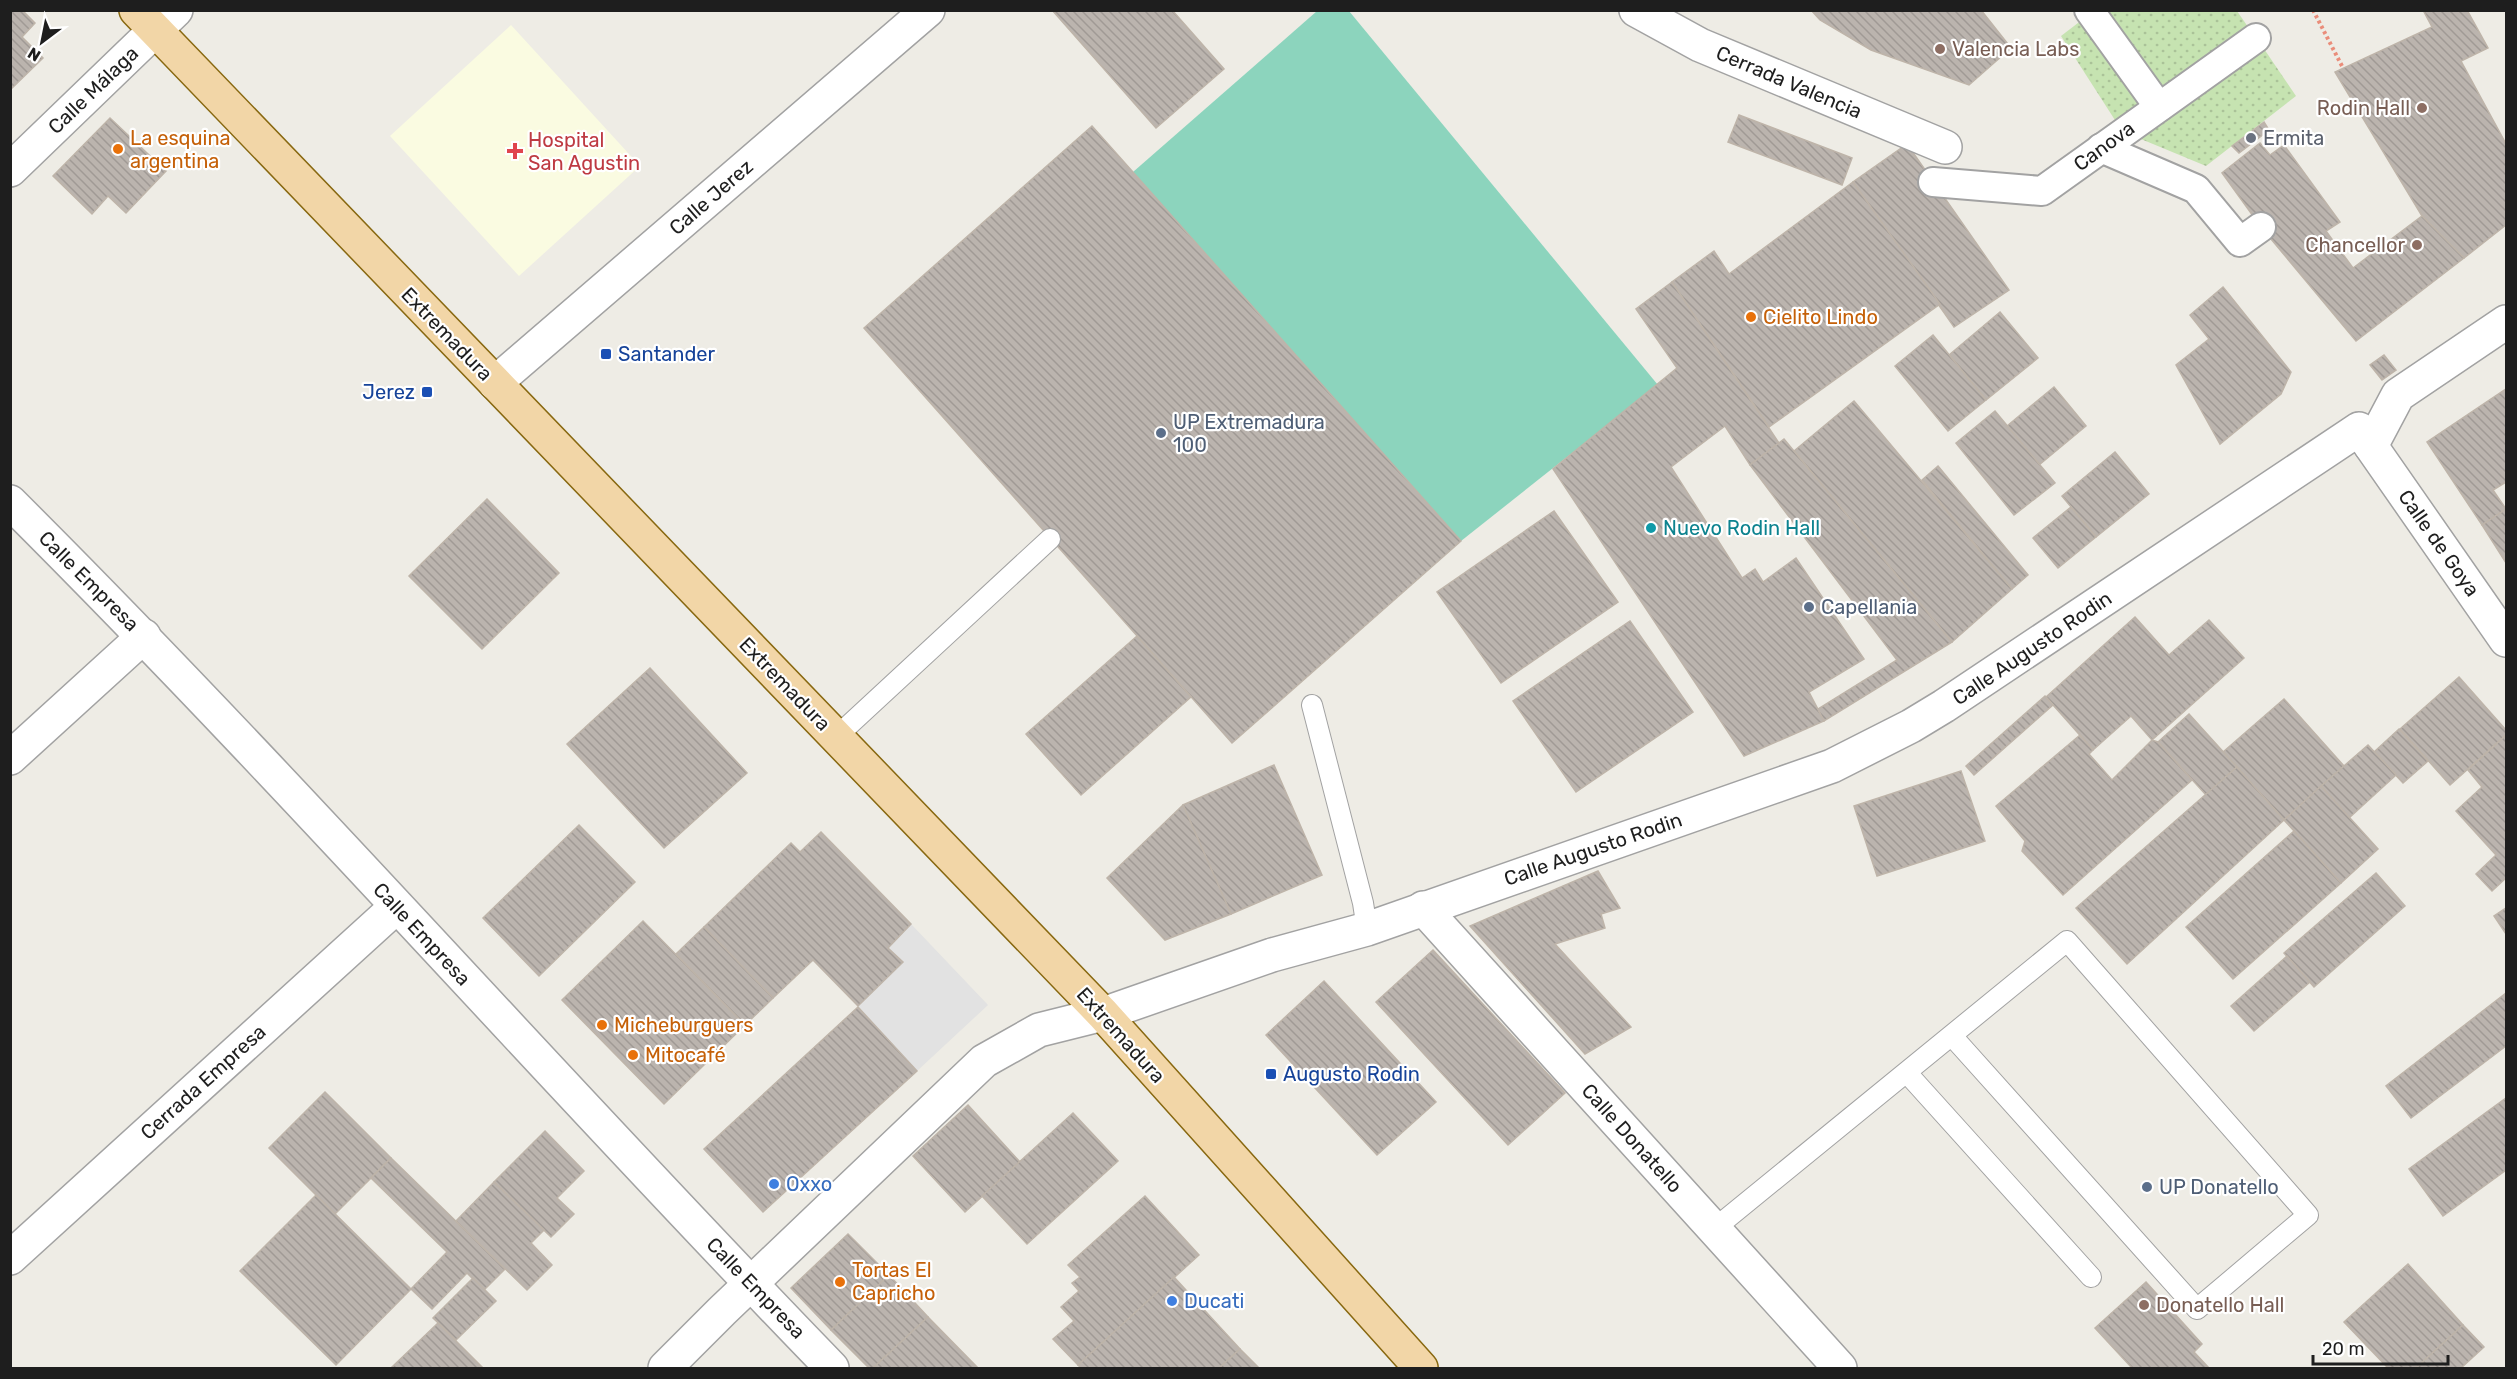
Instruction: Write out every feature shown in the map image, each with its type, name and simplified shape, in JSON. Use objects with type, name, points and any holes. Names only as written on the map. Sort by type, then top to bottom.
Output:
[{"type":"main road","name":"Extremadura","points":[[156,17],[495,383],[1103,1014],[1420,1368]]},
{"type":"street","name":"Calle Jerez","points":[[495,383],[928,10]]},
{"type":"street","name":"Cerrada Valencia","points":[[1636,10],[1700,45],[1945,147]]},
{"type":"street","points":[[2089,10],[2159,107]]},
{"type":"street","name":"Calle Málaga","points":[[10,170],[156,17]]},
{"type":"street","name":"Canova","points":[[1933,182],[2042,191],[2256,38]]},
{"type":"street","points":[[2100,148],[2196,189],[2240,242],[2260,227]]},
{"type":"street","points":[[2371,446],[2398,395],[2506,321]]},
{"type":"street","name":"Calle Augusto Rodin","points":[[665,1368],[984,1061],[1039,1030],[1103,1014],[1272,955],[1367,929],[1832,766],[1872,747],[1944,706],[2359,429],[2371,446]]},
{"type":"street","name":"Calle de Goya","points":[[2371,446],[2506,640]]},
{"type":"street","name":"Calle Empresa","points":[[10,502],[144,636],[751,1285],[832,1368]]},
{"type":"street","points":[[10,758],[144,636]]},
{"type":"street","name":"Cerrada Empresa","points":[[10,1258],[396,907]]},
{"type":"street","name":"Calle Donatello","points":[[1423,908],[1840,1368]]},
{"type":"lane","points":[[837,737],[1050,538]]},
{"type":"lane","points":[[1312,705],[1364,903],[1367,929]]},
{"type":"lane","points":[[1714,1229],[2067,941],[2308,1215],[2197,1309],[1952,1036]]},
{"type":"lane","points":[[1907,1073],[2091,1277]]},
{"type":"path","points":[[2313,10],[2343,68]]},
{"type":"shaded area","name":"Hospital San Agustin","points":[[511,25],[640,166],[519,276],[390,136]]},
{"type":"shaded area","points":[[911,924],[988,1005],[917,1071],[858,1006],[902,962],[888,948]]},
{"type":"green space","points":[[2094,10],[2237,11],[2255,37],[2159,105]]},
{"type":"green space","points":[[1317,11],[1349,11],[1658,385],[1461,541],[1133,172]]},
{"type":"green space","points":[[2091,13],[2157,106],[2122,131],[2061,36]]},
{"type":"green space","points":[[2258,40],[2296,96],[2206,166],[2124,132]]},
{"type":"building","points":[[10,10],[22,10],[35,23],[22,37],[43,58],[10,90]]},
{"type":"building","points":[[1052,10],[1172,10],[1224,69],[1156,128]]},
{"type":"building","name":"Valencia Labs","points":[[1811,10],[1981,10],[2011,48],[1969,85],[1871,50],[1820,20]]},
{"type":"building","name":"Rodin Hall","points":[[2423,10],[2467,10],[2488,48],[2461,61],[2506,144],[2506,225],[2464,258],[2422,216],[2335,72],[2432,27]]},
{"type":"building","points":[[1739,115],[1852,158],[1842,185],[1728,142]]},
{"type":"building","points":[[110,118],[166,171],[126,213],[108,196],[92,214],[53,176]]},
{"type":"building","name":"Ermita","points":[[2264,122],[2269,130],[2239,153],[2232,146]]},
{"type":"building","name":"UP Extremadura 100","points":[[1092,126],[1461,541],[1232,743],[864,328]]},
{"type":"building","name":"Chancellor","points":[[2260,143],[2270,155],[2284,145],[2340,222],[2326,231],[2353,268],[2422,216],[2464,258],[2356,341],[2261,227],[2222,173]]},
{"type":"building","points":[[1907,144],[2009,290],[1954,327],[1853,182]]},
{"type":"building","points":[[1853,182],[1940,304],[1769,427],[1672,282],[1714,251],[1729,274]]},
{"type":"building","name":"Nuevo Rodin Hall","points":[[1672,282],[1779,443],[1750,465],[1725,426],[1671,467],[1742,578],[1755,569],[1763,582],[1796,558],[1864,659],[1809,692],[1824,721],[1744,756],[1553,469],[1677,368],[1636,309]]},
{"type":"building","points":[[2223,287],[2291,372],[2281,394],[2220,444],[2176,365],[2209,339],[2190,315]]},
{"type":"building","points":[[2000,312],[2038,358],[1986,400],[1949,355]]},
{"type":"building","points":[[1933,335],[1986,400],[1948,431],[1895,366]]},
{"type":"building","points":[[2384,355],[2396,370],[2382,380],[2370,365]]},
{"type":"building","points":[[2054,387],[2086,426],[2039,465],[2007,426]]},
{"type":"building","points":[[2506,389],[2506,482],[2493,490],[2506,509],[2482,525],[2427,442]]},
{"type":"building","points":[[1854,401],[2012,589],[1952,642],[1794,451]]},
{"type":"building","points":[[1995,411],[2055,483],[2014,515],[1956,443]]},
{"type":"building","name":"Nuevo Rodin Hall","points":[[1784,439],[1952,642],[1824,721],[1818,709],[1897,660],[1750,465]]},
{"type":"building","points":[[2115,452],[2149,494],[2096,537],[2062,496]]},
{"type":"building","points":[[1938,466],[2028,575],[2012,589],[1922,480]]},
{"type":"building","points":[[487,499],[559,573],[482,649],[409,576]]},
{"type":"building","points":[[2071,507],[2096,537],[2058,568],[2033,538]]},
{"type":"building","points":[[2506,509],[2506,563],[2482,525]]},
{"type":"building","points":[[1554,511],[1618,602],[1501,683],[1437,592]]},
{"type":"building","points":[[2135,617],[2169,655],[2209,620],[2244,658],[2152,740],[2131,716],[2093,750],[2046,697]]},
{"type":"building","points":[[1630,621],[1693,712],[1576,792],[1513,701]]},
{"type":"building","points":[[1137,636],[1191,697],[1081,795],[1026,734]]},
{"type":"building","points":[[650,668],[747,773],[664,848],[567,744]]},
{"type":"building","points":[[2459,677],[2506,730],[2506,735],[2450,785],[2400,729]]},
{"type":"building","points":[[2045,696],[2053,705],[1974,775],[1966,766]]},
{"type":"building","points":[[2284,699],[2344,766],[2284,820],[2223,752]]},
{"type":"building","points":[[2189,714],[2237,767],[2206,795],[2158,742]]},
{"type":"building","points":[[2399,729],[2428,761],[2403,783],[2374,752]]},
{"type":"building","points":[[2080,735],[2093,750],[2089,754],[2112,780],[2152,740],[2158,742],[2192,780],[2063,895],[2022,851],[2025,841],[1996,806]]},
{"type":"building","points":[[2506,735],[2506,878],[2492,891],[2476,874],[2496,855],[2456,811],[2482,787],[2468,770]]},
{"type":"building","points":[[2368,745],[2396,775],[2349,818],[2321,786]]},
{"type":"building","points":[[1274,765],[1322,875],[1231,914],[1183,805]]},
{"type":"building","points":[[2237,767],[2284,820],[2127,964],[2076,908]]},
{"type":"building","points":[[1961,771],[1985,841],[1877,876],[1854,806]]},
{"type":"building","points":[[2321,786],[2378,849],[2341,883],[2284,820]]},
{"type":"building","points":[[1183,805],[1231,914],[1165,940],[1107,878]]},
{"type":"building","points":[[579,825],[635,882],[539,976],[483,918]]},
{"type":"building","points":[[2294,831],[2341,883],[2233,979],[2186,927]]},
{"type":"building","points":[[821,832],[911,924],[888,948],[903,962],[858,1006],[813,960],[773,998],[704,927],[791,843],[800,852]]},
{"type":"building","points":[[1598,871],[1620,908],[1601,914],[1605,928],[1555,944],[1631,1027],[1585,1054],[1470,926]]},
{"type":"building","points":[[2376,873],[2405,906],[2314,987],[2284,953]]},
{"type":"building","points":[[2506,908],[2506,934],[2494,916]]},
{"type":"building","points":[[643,921],[745,1025],[664,1104],[562,1000]]},
{"type":"building","points":[[704,927],[773,998],[745,1025],[676,954]]},
{"type":"building","points":[[1433,950],[1565,1093],[1508,1145],[1376,1002]]},
{"type":"building","points":[[2287,956],[2310,982],[2254,1031],[2231,1006]]},
{"type":"building","points":[[1324,981],[1436,1102],[1377,1155],[1266,1035]]},
{"type":"building","points":[[2506,993],[2506,1046],[2411,1118],[2386,1086]]},
{"type":"building","points":[[858,1007],[917,1071],[763,1212],[704,1149]]},
{"type":"building","points":[[325,1092],[391,1158],[335,1214],[269,1148]]},
{"type":"building","points":[[2506,1098],[2506,1170],[2443,1216],[2409,1169]]},
{"type":"building","points":[[968,1105],[1020,1162],[965,1212],[913,1156]]},
{"type":"building","points":[[1073,1113],[1118,1161],[1027,1244],[982,1196]]},
{"type":"building","points":[[545,1131],[584,1171],[557,1198],[574,1214],[551,1237],[494,1182]]},
{"type":"building","points":[[391,1158],[505,1269],[484,1290],[467,1273],[432,1309],[411,1289],[447,1252],[371,1178]]},
{"type":"building","points":[[494,1182],[544,1230],[531,1243],[552,1265],[527,1290],[456,1221]]},
{"type":"building","points":[[316,1195],[411,1289],[336,1365],[240,1271]]},
{"type":"building","points":[[1145,1196],[1199,1255],[1078,1365],[1053,1339],[1074,1321],[1061,1307],[1079,1291],[1072,1283],[1080,1277],[1068,1265]]},
{"type":"building","name":"Tortas El Capricho","points":[[848,1234],[889,1275],[831,1330],[791,1288]]},
{"type":"building","points":[[2408,1264],[2463,1325],[2416,1368],[2388,1368],[2344,1322]]},
{"type":"building","points":[[889,1275],[928,1317],[873,1368],[869,1368],[831,1330]]},
{"type":"building","name":"Ducati","points":[[1174,1277],[1240,1349],[1219,1368],[1081,1368],[1078,1365]]},
{"type":"building","points":[[473,1278],[496,1301],[456,1340],[433,1318]]},
{"type":"building","name":"Donatello Hall","points":[[2146,1282],[2202,1344],[2194,1352],[2209,1368],[2132,1368],[2095,1328]]},
{"type":"building","points":[[928,1317],[978,1368],[873,1368]]},
{"type":"building","points":[[438,1323],[483,1368],[391,1368]]},
{"type":"building","points":[[2463,1325],[2484,1347],[2461,1368],[2416,1368]]},
{"type":"building","points":[[1240,1349],[1259,1368],[1219,1368]]},
{"type":"place","name":"Valencia Labs","points":[[1940,49]]},
{"type":"place","name":"Rodin Hall","points":[[2422,108]]},
{"type":"place","name":"Ermita","points":[[2251,138]]},
{"type":"place","name":"La esquina argentina","points":[[118,149]]},
{"type":"place","name":"Hospital San Agustin","points":[[515,151]]},
{"type":"place","name":"Chancellor","points":[[2417,245]]},
{"type":"place","name":"Cielito Lindo","points":[[1751,317]]},
{"type":"place","name":"Santander","points":[[606,354]]},
{"type":"place","name":"Jerez","points":[[427,392]]},
{"type":"place","name":"UP Extremadura 100","points":[[1161,433]]},
{"type":"place","name":"Nuevo Rodin Hall","points":[[1651,528]]},
{"type":"place","name":"Capellania","points":[[1809,607]]},
{"type":"place","name":"Micheburguers","points":[[602,1025]]},
{"type":"place","name":"Mitocafé","points":[[633,1055]]},
{"type":"place","name":"Augusto Rodin","points":[[1271,1074]]},
{"type":"place","name":"Oxxo","points":[[774,1184]]},
{"type":"place","name":"UP Donatello","points":[[2147,1187]]},
{"type":"place","name":"Tortas El Capricho","points":[[840,1282]]},
{"type":"place","name":"Ducati","points":[[1172,1301]]},
{"type":"place","name":"Donatello Hall","points":[[2144,1305]]}]
